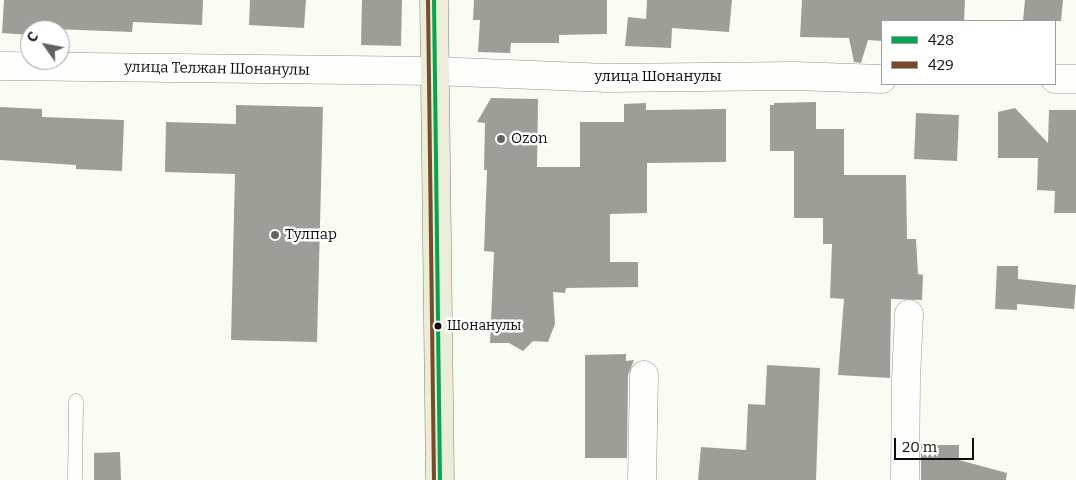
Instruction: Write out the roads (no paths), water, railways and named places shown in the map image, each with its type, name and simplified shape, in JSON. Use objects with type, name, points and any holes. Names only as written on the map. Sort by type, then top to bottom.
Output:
[{"type":"main road","points":[[434,0],[440,480]]},
{"type":"street","name":"улица Телжан Шонанулы","points":[[0,66],[434,71]]},
{"type":"street","name":"улица Шонанулы","points":[[434,71],[607,78],[795,76],[881,79]]},
{"type":"street","points":[[1056,79],[1076,79]]},
{"type":"street","points":[[905,480],[906,379],[910,314]]},
{"type":"street","points":[[642,480],[644,375]]},
{"type":"lane","points":[[75,480],[76,401]]},
{"type":"place","name":"Ozon","points":[[501,139]]},
{"type":"place","name":"Тулпар","points":[[275,235]]},
{"type":"place","name":"Шонанулы","points":[[438,326]]}]
